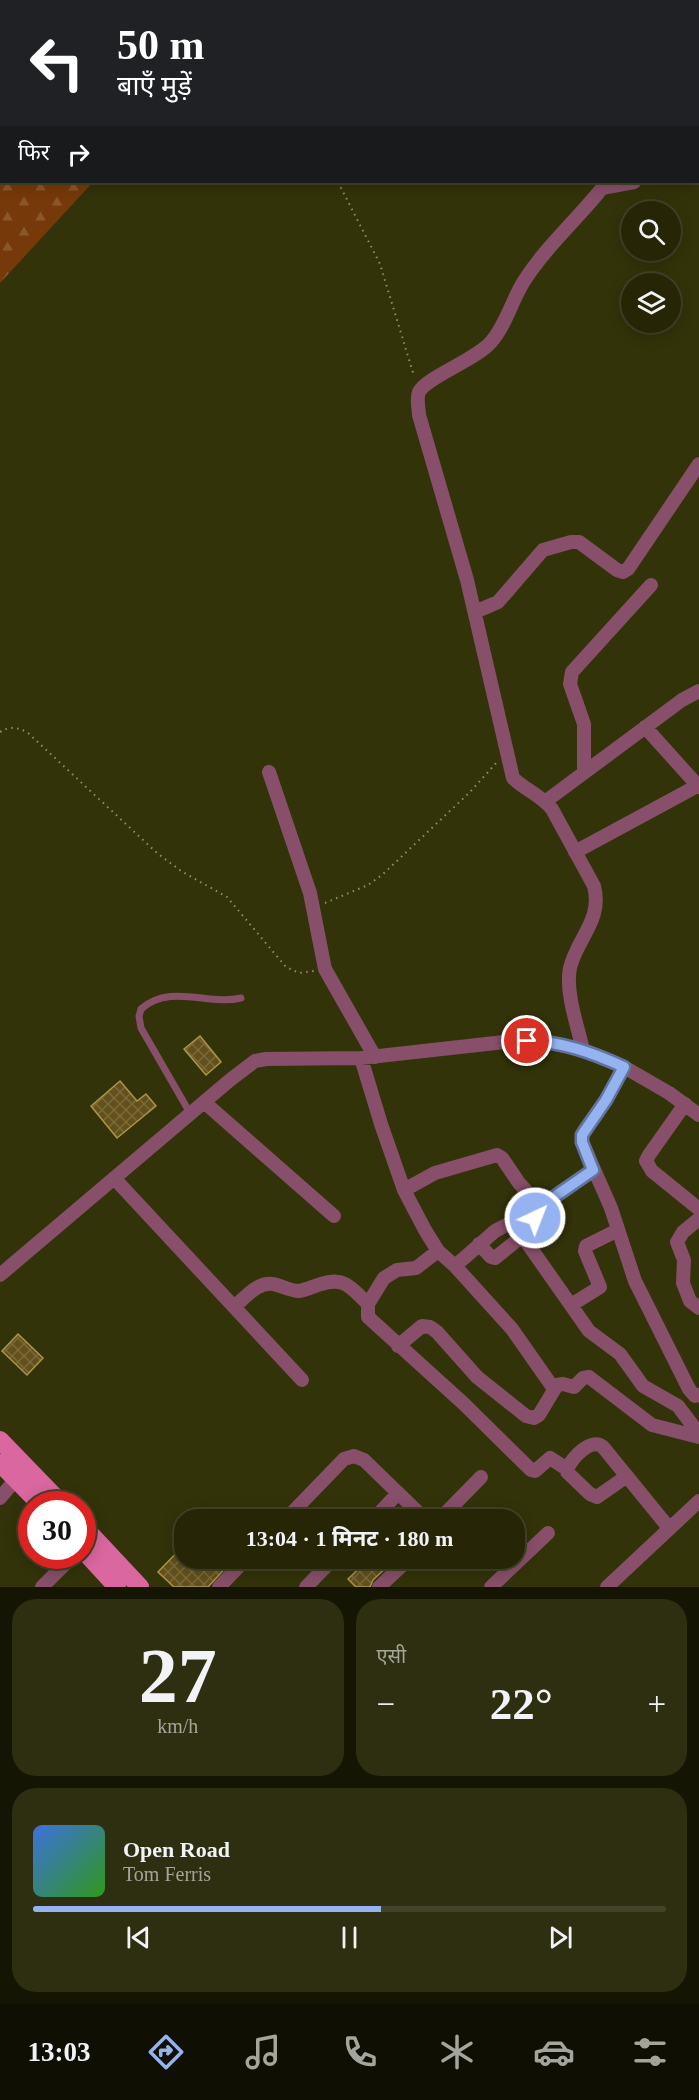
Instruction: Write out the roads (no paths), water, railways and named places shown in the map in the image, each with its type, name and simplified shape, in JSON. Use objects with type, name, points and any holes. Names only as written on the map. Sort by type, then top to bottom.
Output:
[{"type":"main road","points":[[0,1440],[49,1491]]},
{"type":"main road","points":[[0,1463],[28,1491]]},
{"type":"main road","points":[[96,1548],[116,1587]]},
{"type":"main road","points":[[96,1556],[140,1587]]},
{"type":"street","points":[[583,1050],[571,996],[569,975],[570,967],[596,910],[597,898],[594,886],[546,801],[520,786],[513,778],[467,580],[419,415],[418,404],[419,393],[428,384],[478,354],[491,342],[536,264],[604,185],[624,183]]},
{"type":"street","points":[[475,612],[498,602],[543,550],[551,547],[579,542],[617,570],[623,572],[628,569],[699,464]]},
{"type":"street","points":[[584,772],[584,724],[570,684],[570,677],[572,672],[651,585]]},
{"type":"street","points":[[546,801],[682,700],[699,692]]},
{"type":"street","points":[[575,852],[698,786],[645,727]]},
{"type":"street","points":[[269,772],[314,908],[325,969],[368,1058],[381,1124],[404,1190],[438,1251],[455,1266],[512,1329],[554,1389]]},
{"type":"street","points":[[0,1275],[190,1113],[255,1061],[368,1058],[513,1041],[540,1041],[583,1050],[624,1067],[694,1109],[649,1155],[646,1161],[652,1171],[699,1209]]},
{"type":"street","points":[[624,1067],[606,1100],[582,1135],[582,1142],[607,1199],[635,1281],[689,1389],[697,1395],[678,1406]]},
{"type":"street","points":[[204,1102],[334,1216]]},
{"type":"street","points":[[404,1190],[435,1173],[497,1155],[502,1158],[536,1210],[536,1226],[495,1258],[491,1257],[479,1244]]},
{"type":"street","points":[[455,1266],[495,1231],[536,1210],[593,1170]]},
{"type":"street","points":[[114,1178],[302,1380]]},
{"type":"street","points":[[699,1219],[683,1232],[677,1242],[684,1260],[683,1283],[690,1301],[699,1308]]},
{"type":"street","points":[[571,1305],[600,1287],[585,1251],[586,1246],[618,1230]]},
{"type":"street","points":[[523,1237],[589,1331],[620,1354],[639,1382],[647,1389],[678,1406],[699,1436]]},
{"type":"street","points":[[438,1251],[416,1268],[391,1273],[378,1285],[368,1304],[368,1317],[464,1404],[531,1470],[535,1471],[550,1458],[567,1468],[567,1472],[590,1494],[597,1497],[627,1476]]},
{"type":"street","points":[[234,1307],[262,1284],[273,1283],[294,1291],[331,1280],[344,1283],[368,1304]]},
{"type":"street","points":[[398,1346],[422,1326],[430,1327],[477,1377],[526,1416],[534,1419],[539,1415],[554,1389],[562,1384],[574,1387],[583,1378],[589,1377],[652,1425],[699,1436]]},
{"type":"street","points":[[567,1468],[588,1446],[595,1443],[603,1447],[669,1528]]},
{"type":"street","points":[[296,1509],[344,1459],[354,1456],[363,1460],[415,1509]]},
{"type":"street","points":[[450,1509],[481,1477]]},
{"type":"street","points":[[0,1498],[16,1479]]},
{"type":"street","points":[[384,1509],[399,1493]]},
{"type":"street","points":[[607,1587],[699,1502]]},
{"type":"street","points":[[491,1587],[548,1533]]},
{"type":"street","points":[[42,1587],[60,1569]]},
{"type":"street","points":[[219,1587],[236,1569]]},
{"type":"street","points":[[306,1587],[323,1569]]},
{"type":"street","points":[[379,1587],[398,1569]]},
{"type":"lane","points":[[190,1113],[141,1028],[141,1009],[154,1001],[179,996],[198,996],[216,1001],[241,998]]}]
